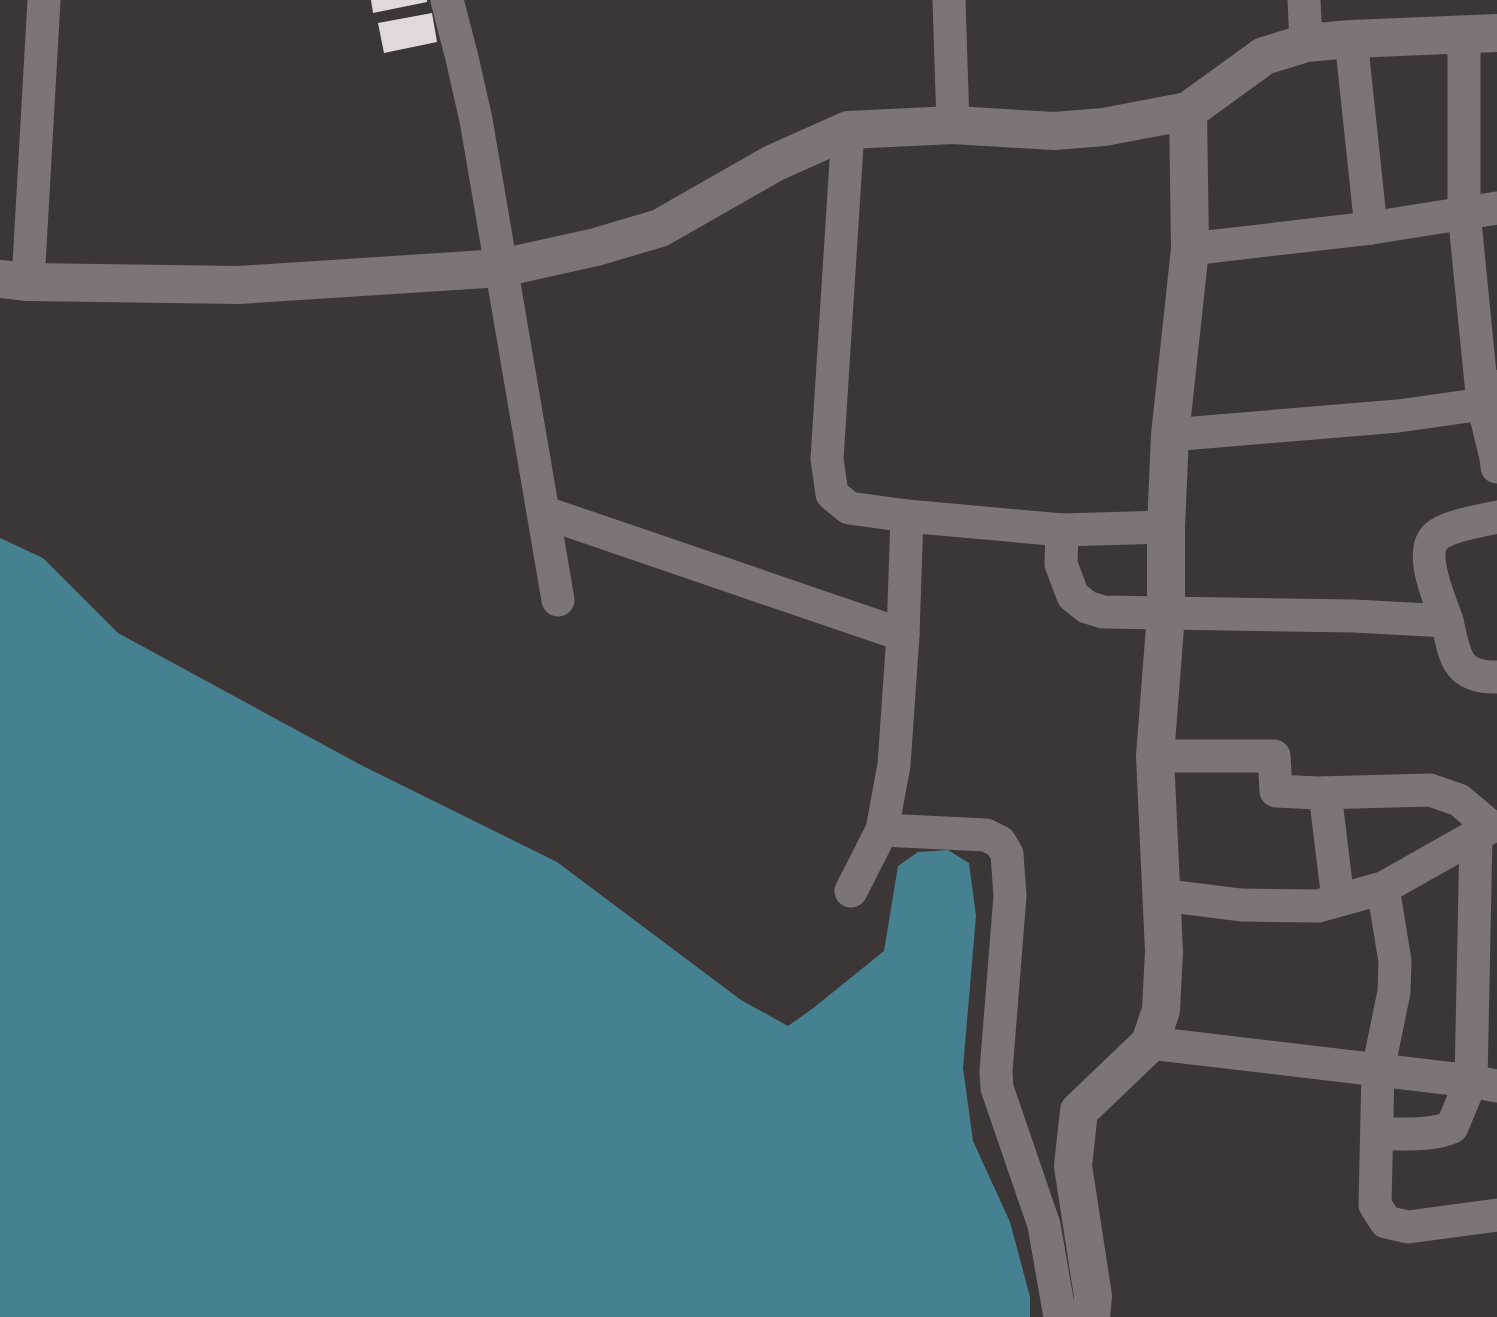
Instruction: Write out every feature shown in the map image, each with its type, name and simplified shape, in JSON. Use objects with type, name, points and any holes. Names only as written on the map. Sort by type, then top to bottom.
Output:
[{"type":"street","points":[[44,0],[14,280],[239,285],[501,268],[596,247],[660,228],[774,163],[848,130],[953,125],[1054,131],[1104,127],[1188,111],[1264,57],[1306,43],[1480,34],[1464,212],[1490,391],[1497,467]]},
{"type":"street","points":[[447,0],[476,120],[558,600]]},
{"type":"street","points":[[949,0],[953,125]]},
{"type":"street","points":[[1304,0],[1306,43]]},
{"type":"street","points":[[1351,39],[1371,228]]},
{"type":"street","points":[[1090,1317],[1093,1296],[1073,1166],[1079,1111],[1150,1043],[1161,1010],[1164,952],[1155,756],[1166,614],[1170,435],[1189,249],[1188,111]]},
{"type":"street","points":[[848,130],[827,459],[832,494],[849,508],[907,516],[1062,530],[1166,527]]},
{"type":"street","points":[[1189,249],[1371,228],[1497,208]]},
{"type":"street","points":[[1170,435],[1398,416],[1490,391]]},
{"type":"street","points":[[543,512],[903,635]]},
{"type":"street","points":[[851,891],[882,830],[894,765],[903,635],[907,516]]},
{"type":"street","points":[[1497,517],[1437,535],[1429,550],[1430,567],[1455,655],[1464,669],[1485,677],[1497,677]]},
{"type":"street","points":[[1062,530],[1060,564],[1073,596],[1087,607],[1102,612],[1354,615],[1447,621]]},
{"type":"street","points":[[1155,756],[1275,755],[1276,791],[1325,793],[1430,790],[1459,800],[1488,830],[1484,1083],[1452,1127],[1431,1133],[1377,1134]]},
{"type":"street","points":[[1325,793],[1338,900]]},
{"type":"street","points":[[882,830],[986,835],[1000,842],[1007,854],[1010,896],[996,1071],[997,1088],[1044,1225],[1060,1317]]},
{"type":"street","points":[[1161,895],[1241,905],[1318,906],[1383,888],[1488,830]]},
{"type":"street","points":[[1383,888],[1395,961],[1394,992],[1378,1070],[1375,1205],[1386,1222],[1408,1227],[1497,1215]]},
{"type":"street","points":[[1150,1043],[1484,1083]]},
{"type":"water","points":[[0,538],[43,558],[118,633],[361,765],[557,862],[741,1000],[788,1026],[884,951],[898,866],[918,852],[948,850],[969,863],[976,916],[963,1068],[973,1141],[1010,1222],[1030,1297],[1030,1317],[0,1317]]},
{"type":"building","points":[[371,0],[427,0],[427,2],[373,13]]},
{"type":"building","points":[[432,13],[437,42],[384,53],[378,23]]}]
